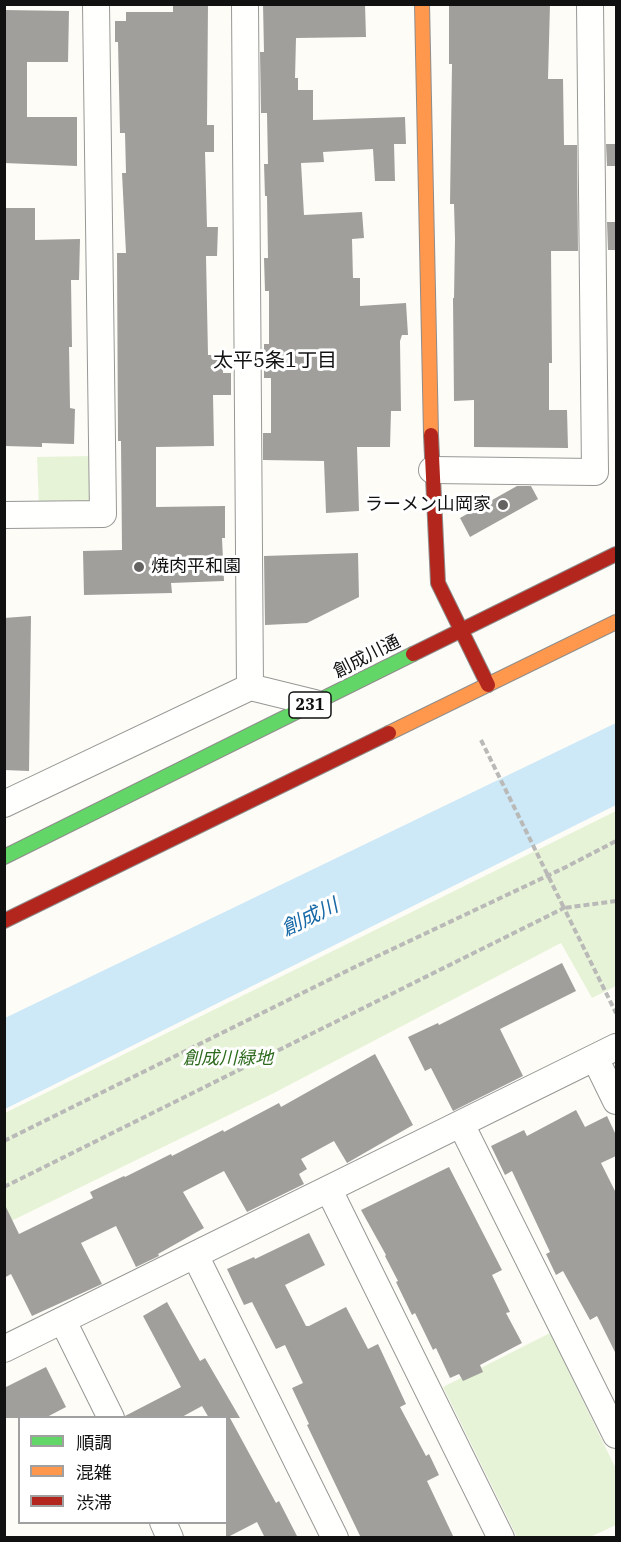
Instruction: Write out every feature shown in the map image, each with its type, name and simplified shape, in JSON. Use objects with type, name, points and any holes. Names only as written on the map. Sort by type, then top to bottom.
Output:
[{"type":"main road","points":[[422,4],[432,470],[438,583],[488,685]]},
{"type":"main road","name":"創成川通","points":[[4,857],[616,554]]},
{"type":"main road","points":[[4,921],[616,622]]},
{"type":"street","points":[[4,515],[103,514],[96,4]]},
{"type":"street","points":[[245,4],[250,687]]},
{"type":"street","points":[[432,470],[595,472],[590,4]]},
{"type":"street","points":[[4,804],[250,687],[315,703]]},
{"type":"street","points":[[4,1349],[606,1052],[616,1101]]},
{"type":"street","points":[[461,1124],[616,1435]]},
{"type":"street","points":[[329,1190],[501,1538]]},
{"type":"street","points":[[195,1255],[335,1538]]},
{"type":"street","points":[[63,1321],[110,1416]]},
{"type":"street","points":[[164,1524],[170,1538]]},
{"type":"path","points":[[481,740],[616,1012]]},
{"type":"path","points":[[4,1141],[365,962],[616,841]]},
{"type":"path","points":[[4,1187],[564,908],[616,901]]},
{"type":"green space","points":[[93,456],[95,508],[39,509],[37,457]]},
{"type":"green space","name":"創成川緑地","points":[[616,811],[616,986],[592,998],[561,943],[272,1094],[5,1224],[5,1113]]},
{"type":"green space","points":[[550,1333],[616,1469],[616,1525],[590,1537],[517,1537],[443,1387]]},
{"type":"water","name":"創成川","points":[[616,723],[616,805],[5,1109],[5,1018]]},
{"type":"building","points":[[173,4],[208,4],[207,125],[214,125],[214,152],[205,152],[207,227],[218,227],[217,256],[206,256],[208,355],[223,355],[223,373],[231,373],[231,395],[213,395],[214,446],[156,447],[156,507],[225,506],[225,538],[222,538],[224,581],[171,583],[172,593],[84,595],[83,551],[122,550],[121,441],[118,441],[117,253],[126,253],[122,173],[126,173],[125,133],[120,133],[118,42],[115,42],[115,21],[126,21],[126,12],[173,12]]},
{"type":"building","points":[[263,4],[365,4],[366,37],[296,38],[295,78],[298,78],[298,90],[313,90],[313,120],[405,117],[406,144],[394,144],[395,181],[375,181],[373,149],[323,152],[324,162],[301,163],[304,215],[362,212],[364,238],[352,239],[353,278],[360,278],[360,306],[406,303],[408,335],[402,335],[400,341],[401,411],[391,411],[390,447],[357,447],[359,511],[326,513],[324,461],[263,460],[263,433],[271,433],[271,378],[264,378],[264,344],[269,344],[269,291],[265,291],[264,258],[268,258],[264,164],[268,164],[267,113],[261,113],[260,52],[264,52]]},
{"type":"building","points":[[449,4],[550,4],[548,79],[563,79],[564,145],[577,145],[578,251],[551,251],[552,363],[549,363],[549,410],[567,410],[568,448],[474,447],[474,400],[454,401],[455,239],[454,204],[450,204],[452,64],[449,64]]},
{"type":"building","points":[[4,10],[69,11],[68,62],[27,62],[27,117],[77,117],[77,166],[4,163]]},
{"type":"building","points":[[606,144],[616,144],[616,166],[607,166]]},
{"type":"building","points":[[4,208],[35,208],[35,240],[80,239],[79,280],[71,280],[72,347],[69,347],[70,408],[75,409],[74,444],[42,443],[42,447],[4,446]]},
{"type":"building","points":[[607,222],[616,222],[616,250],[608,250]]},
{"type":"building","points":[[517,486],[531,486],[538,499],[470,537],[460,518]]},
{"type":"building","points":[[358,553],[359,597],[307,623],[265,625],[264,556]]},
{"type":"building","points":[[31,616],[29,771],[4,770],[4,618]]},
{"type":"building","points":[[562,963],[576,991],[500,1029],[523,1076],[453,1111],[431,1068],[425,1071],[408,1037],[438,1023],[439,1025]]},
{"type":"building","points":[[375,1054],[413,1125],[347,1163],[334,1141],[301,1159],[307,1169],[299,1174],[304,1184],[247,1212],[224,1171],[183,1192],[204,1228],[158,1254],[159,1256],[136,1267],[116,1226],[81,1243],[102,1284],[32,1316],[11,1274],[4,1278],[4,1203],[19,1234],[93,1198],[90,1192],[171,1154],[172,1156],[223,1130],[224,1132],[279,1103],[281,1107]]},
{"type":"building","points":[[576,1110],[585,1127],[607,1116],[616,1135],[616,1156],[601,1163],[616,1193],[616,1354],[597,1316],[590,1320],[563,1271],[556,1275],[546,1254],[550,1252],[512,1171],[505,1175],[491,1146],[524,1130],[527,1136]]},
{"type":"building","points":[[449,1167],[502,1270],[492,1275],[510,1312],[506,1313],[522,1343],[480,1365],[483,1372],[463,1381],[459,1374],[450,1378],[436,1348],[433,1350],[415,1313],[412,1315],[386,1255],[361,1210]]},
{"type":"building","points":[[309,1233],[325,1265],[285,1285],[306,1326],[346,1307],[368,1349],[378,1344],[406,1404],[400,1407],[426,1456],[429,1454],[439,1475],[427,1481],[454,1538],[361,1538],[307,1425],[309,1424],[292,1388],[303,1383],[285,1345],[276,1349],[252,1302],[244,1305],[227,1269],[254,1257],[255,1259]]},
{"type":"building","points":[[167,1302],[200,1361],[205,1358],[240,1418],[230,1418],[276,1503],[279,1501],[298,1538],[265,1538],[257,1522],[226,1538],[228,1416],[208,1416],[202,1406],[184,1416],[125,1416],[181,1387],[143,1316]]},
{"type":"building","points":[[46,1367],[66,1407],[49,1416],[4,1418],[4,1388]]},
{"type":"traffic: fast","points":[[4,857],[413,654]]},
{"type":"traffic: slow","points":[[422,4],[431,435]]},
{"type":"traffic: slow","points":[[389,733],[616,622]]},
{"type":"traffic: jam","points":[[431,435],[438,583],[488,685]]},
{"type":"traffic: jam","points":[[413,654],[616,554]]},
{"type":"traffic: jam","points":[[4,921],[389,733]]},
{"type":"place","name":"ラーメン山岡家","points":[[503,505]]},
{"type":"place","name":"焼肉平和園","points":[[139,567]]},
{"type":"district","name":"太平5条1丁目","points":[[275,361]]}]
